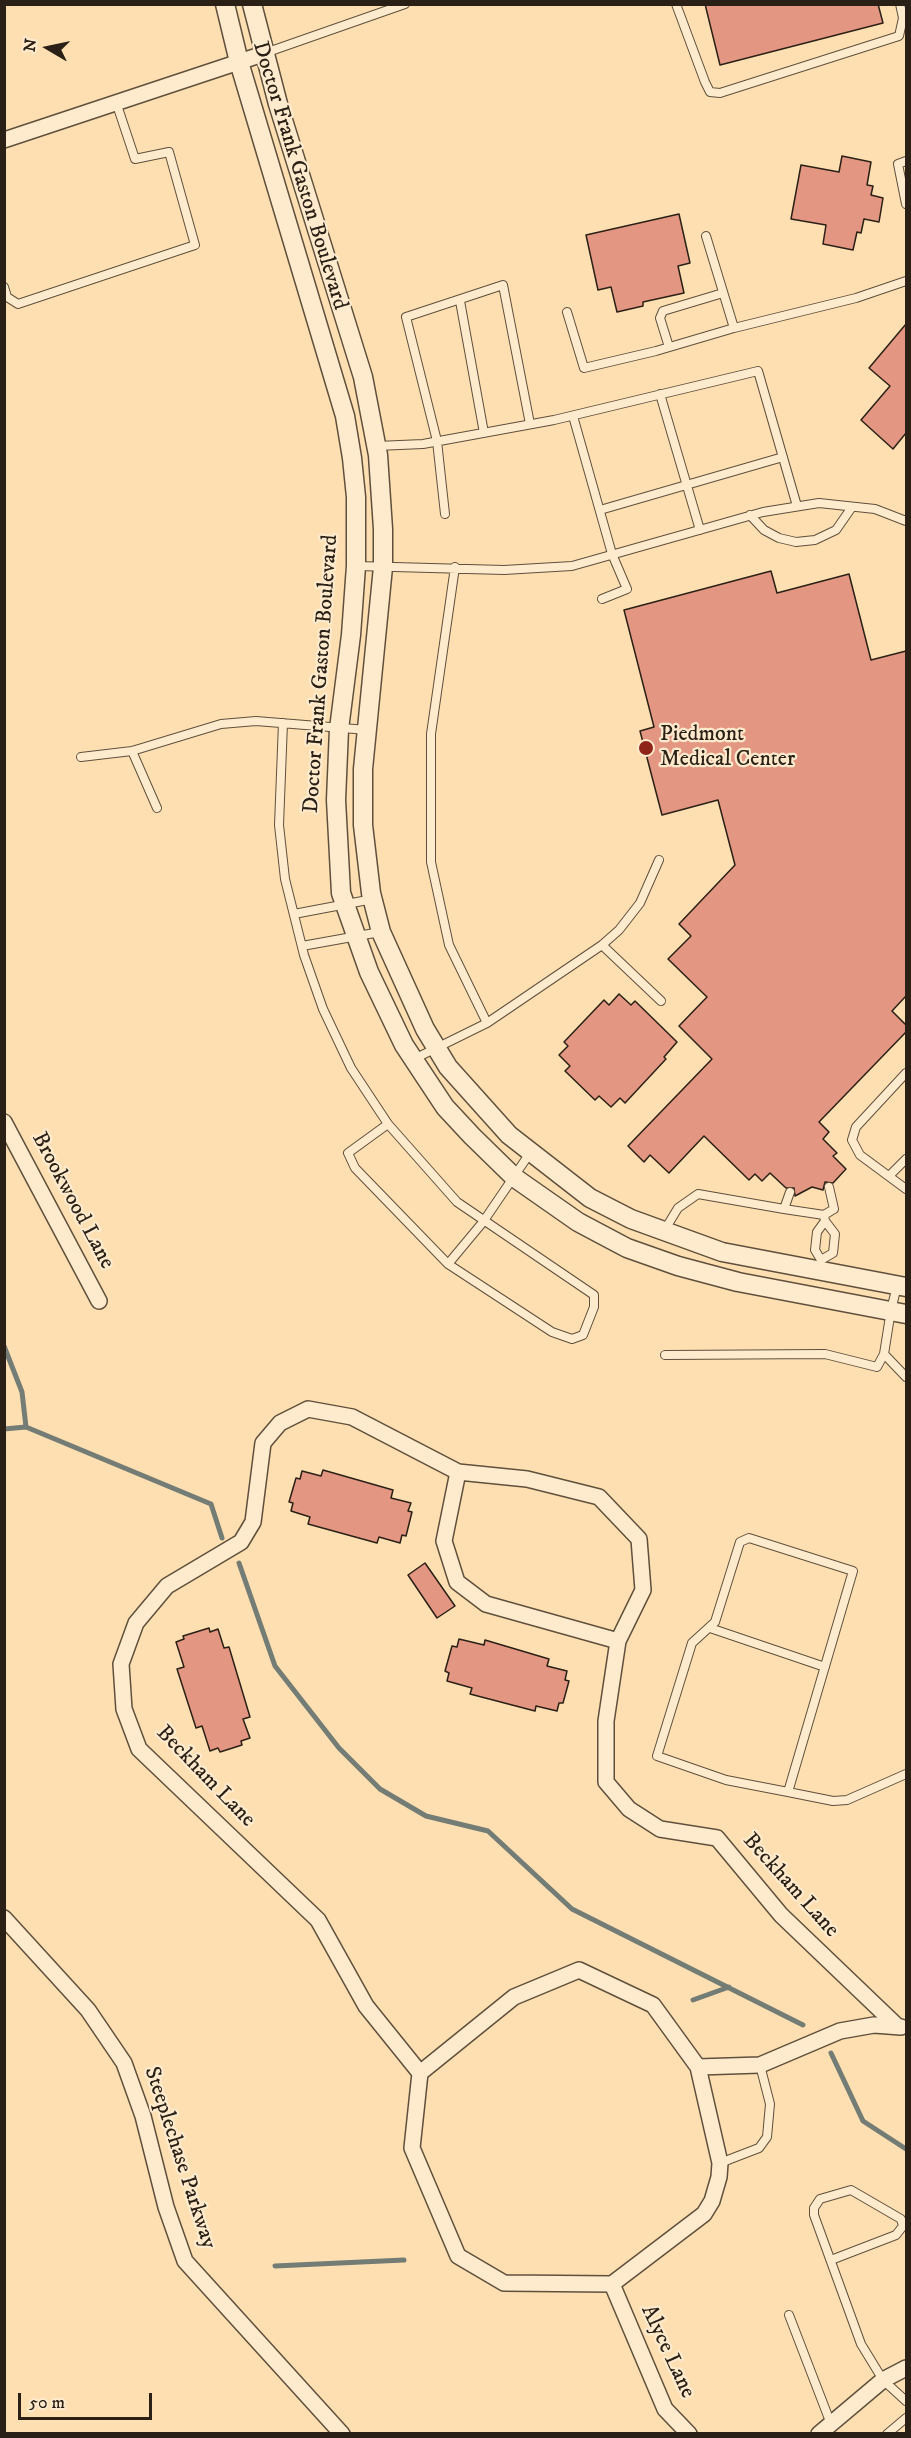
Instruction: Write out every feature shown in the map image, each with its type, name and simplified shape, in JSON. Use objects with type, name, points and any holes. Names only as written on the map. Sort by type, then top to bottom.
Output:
[{"type":"street","name":"Doctor Frank Gaston Boulevard","points":[[225,4],[239,62],[303,269],[347,426],[356,497],[356,566],[351,635],[339,729],[336,800],[341,893],[388,1012],[414,1059],[445,1107],[515,1178],[570,1218],[627,1248],[738,1281],[898,1312]]},
{"type":"street","name":"Doctor Frank Gaston Boulevard","points":[[252,4],[263,54],[363,377],[376,446],[383,529],[383,567],[363,769],[363,825],[373,899],[381,932],[406,989],[448,1067],[508,1135],[590,1198],[631,1219],[723,1252],[820,1266],[902,1286]]},
{"type":"street","points":[[4,140],[263,54]]},
{"type":"street","points":[[303,269],[328,261]]},
{"type":"street","name":"Brookwood Lane","points":[[4,1122],[99,1301]]},
{"type":"street","name":"Beckham Lane","points":[[420,2073],[366,2006],[318,1920],[139,1749],[124,1709],[121,1664],[136,1623],[167,1587],[241,1542],[253,1522],[263,1443],[279,1423],[308,1409],[352,1418],[458,1472],[527,1479],[599,1497],[639,1539],[643,1590],[618,1641],[606,1721],[606,1782],[629,1809],[660,1829],[717,1838],[781,1915],[902,2027]]},
{"type":"street","points":[[458,1472],[444,1541],[457,1582],[486,1604],[618,1641]]},
{"type":"street","name":"Steeplechase Parkway","points":[[4,1918],[88,2010],[124,2063],[143,2116],[166,2207],[185,2260],[342,2433]]},
{"type":"street","points":[[579,1970],[653,2005],[698,2067],[720,2163],[716,2189],[704,2214],[612,2284],[504,2283],[458,2256],[412,2148],[420,2073],[514,1997],[579,1970]]},
{"type":"street","points":[[698,2067],[760,2065],[840,2031],[874,2025],[902,2027]]},
{"type":"street","name":"Alyce Lane","points":[[612,2284],[665,2409],[689,2433]]},
{"type":"street","points":[[825,2429],[883,2380],[906,2368]]},
{"type":"lane","points":[[263,54],[405,4]]},
{"type":"lane","points":[[676,4],[705,82],[710,92],[720,93],[899,36],[903,18],[900,4]]},
{"type":"lane","points":[[4,287],[8,297],[18,304],[195,245],[169,152],[135,159],[116,102]]},
{"type":"lane","points":[[906,162],[898,164],[906,204]]},
{"type":"lane","points":[[706,236],[734,328]]},
{"type":"lane","points":[[567,312],[584,368],[856,298],[906,280]]},
{"type":"lane","points":[[445,514],[437,441],[406,317],[503,285],[530,424]]},
{"type":"lane","points":[[669,347],[660,318],[663,311],[723,293]]},
{"type":"lane","points":[[460,301],[484,433]]},
{"type":"lane","points":[[376,446],[437,441],[573,416],[758,371],[797,506]]},
{"type":"lane","points":[[660,394],[700,530]]},
{"type":"lane","points":[[573,416],[612,555],[627,589],[602,598]]},
{"type":"lane","points":[[600,510],[783,457]]},
{"type":"lane","points":[[356,566],[504,570],[572,566],[750,516],[819,503],[875,509],[906,521]]},
{"type":"lane","points":[[750,516],[764,530],[779,538],[796,542],[815,540],[836,530],[852,507]]},
{"type":"lane","points":[[455,567],[431,734],[431,862],[450,945],[488,1023]]},
{"type":"lane","points":[[81,756],[132,750],[221,724],[256,721],[367,730]]},
{"type":"lane","points":[[283,723],[279,825],[285,879],[302,946],[323,1009],[351,1068],[388,1124],[457,1202],[483,1222],[594,1295],[594,1307],[583,1335],[572,1339],[552,1332],[448,1264],[350,1161],[348,1153],[388,1124]]},
{"type":"lane","points":[[132,750],[157,808]]},
{"type":"lane","points":[[414,1059],[488,1023],[602,945],[619,930],[640,903],[659,860]]},
{"type":"lane","points":[[294,914],[373,899]]},
{"type":"lane","points":[[302,946],[381,932]]},
{"type":"lane","points":[[602,945],[661,1000]]},
{"type":"lane","points":[[906,1073],[856,1126],[852,1140],[860,1155],[906,1190]]},
{"type":"lane","points":[[448,1264],[483,1222],[530,1153]]},
{"type":"lane","points":[[889,1176],[906,1159]]},
{"type":"lane","points":[[664,1232],[678,1208],[698,1194],[784,1209],[825,1218],[835,1234],[833,1253],[820,1266],[815,1250],[817,1232],[825,1218],[834,1209],[829,1187]]},
{"type":"lane","points":[[784,1209],[790,1192]]},
{"type":"lane","points":[[665,1355],[825,1354],[877,1367],[884,1354],[898,1312],[902,1286]]},
{"type":"lane","points":[[884,1354],[906,1377]]},
{"type":"lane","points":[[788,1792],[853,1571],[748,1538],[740,1542],[715,1622],[692,1643],[657,1756],[726,1780],[833,1801],[847,1800],[906,1774]]},
{"type":"lane","points":[[710,1628],[825,1667]]},
{"type":"lane","points":[[720,2163],[759,2148],[767,2137],[770,2104],[760,2065]]},
{"type":"lane","points":[[831,2260],[896,2235],[903,2226],[901,2219],[851,2190],[820,2199],[816,2203],[814,2215],[861,2344],[883,2380],[906,2401]]},
{"type":"lane","points":[[789,2315],[825,2429]]},
{"type":"lane","points":[[887,2433],[906,2418]]},
{"type":"building","points":[[705,4],[878,4],[883,23],[720,65]]},
{"type":"building","points":[[842,156],[871,162],[867,185],[873,186],[871,195],[883,198],[879,222],[864,219],[861,233],[857,232],[853,250],[823,244],[826,225],[791,219],[801,165],[839,172]]},
{"type":"building","points":[[679,214],[690,263],[678,266],[684,293],[643,302],[643,306],[617,312],[611,287],[598,290],[586,235]]},
{"type":"building","points":[[906,324],[906,433],[893,449],[861,420],[890,386],[869,368]]},
{"type":"building","points":[[771,571],[777,593],[849,574],[871,660],[906,651],[906,996],[892,1011],[906,1025],[906,1032],[819,1122],[829,1132],[823,1139],[837,1153],[833,1156],[846,1169],[833,1183],[825,1182],[823,1190],[812,1187],[795,1196],[794,1188],[786,1188],[770,1173],[762,1181],[755,1174],[749,1180],[704,1136],[669,1173],[650,1155],[644,1162],[628,1146],[712,1059],[679,1026],[707,997],[668,959],[691,936],[679,924],[735,865],[718,800],[662,815],[640,731],[654,727],[624,610]]},
{"type":"building","points":[[619,994],[631,1005],[635,1001],[677,1042],[664,1057],[666,1059],[625,1103],[620,1098],[611,1107],[599,1096],[595,1100],[565,1071],[570,1066],[559,1055],[568,1046],[564,1042],[604,1000],[609,1005]]},
{"type":"building","points":[[323,1470],[393,1490],[391,1498],[411,1503],[408,1511],[412,1512],[406,1536],[402,1535],[400,1543],[379,1537],[377,1543],[308,1524],[310,1517],[291,1511],[293,1503],[289,1502],[296,1478],[300,1479],[302,1471],[321,1476]]},
{"type":"building","points":[[425,1563],[455,1606],[437,1618],[408,1575]]},
{"type":"building","points":[[209,1628],[210,1632],[218,1629],[224,1648],[229,1647],[250,1717],[243,1719],[250,1738],[241,1741],[242,1745],[220,1752],[218,1748],[210,1751],[202,1726],[196,1728],[177,1669],[184,1667],[176,1642],[184,1639],[183,1636]]},
{"type":"building","points":[[459,1639],[484,1645],[485,1640],[549,1659],[547,1666],[567,1671],[565,1680],[569,1681],[563,1703],[559,1703],[557,1711],[536,1706],[535,1711],[470,1694],[472,1688],[447,1681],[449,1673],[445,1671],[452,1646],[457,1647]]},
{"type":"waterway","points":[[4,1346],[22,1392],[26,1427],[211,1504],[222,1538]]},
{"type":"waterway","points":[[4,1429],[26,1427]]},
{"type":"waterway","points":[[239,1563],[275,1666],[339,1748],[380,1789],[426,1816],[488,1831],[572,1909],[803,2025]]},
{"type":"waterway","points":[[693,2000],[729,1987]]},
{"type":"waterway","points":[[831,2053],[863,2121],[906,2149]]},
{"type":"waterway","points":[[275,2266],[404,2260]]},
{"type":"place","name":"Piedmont Medical Center","points":[[646,748]]}]
